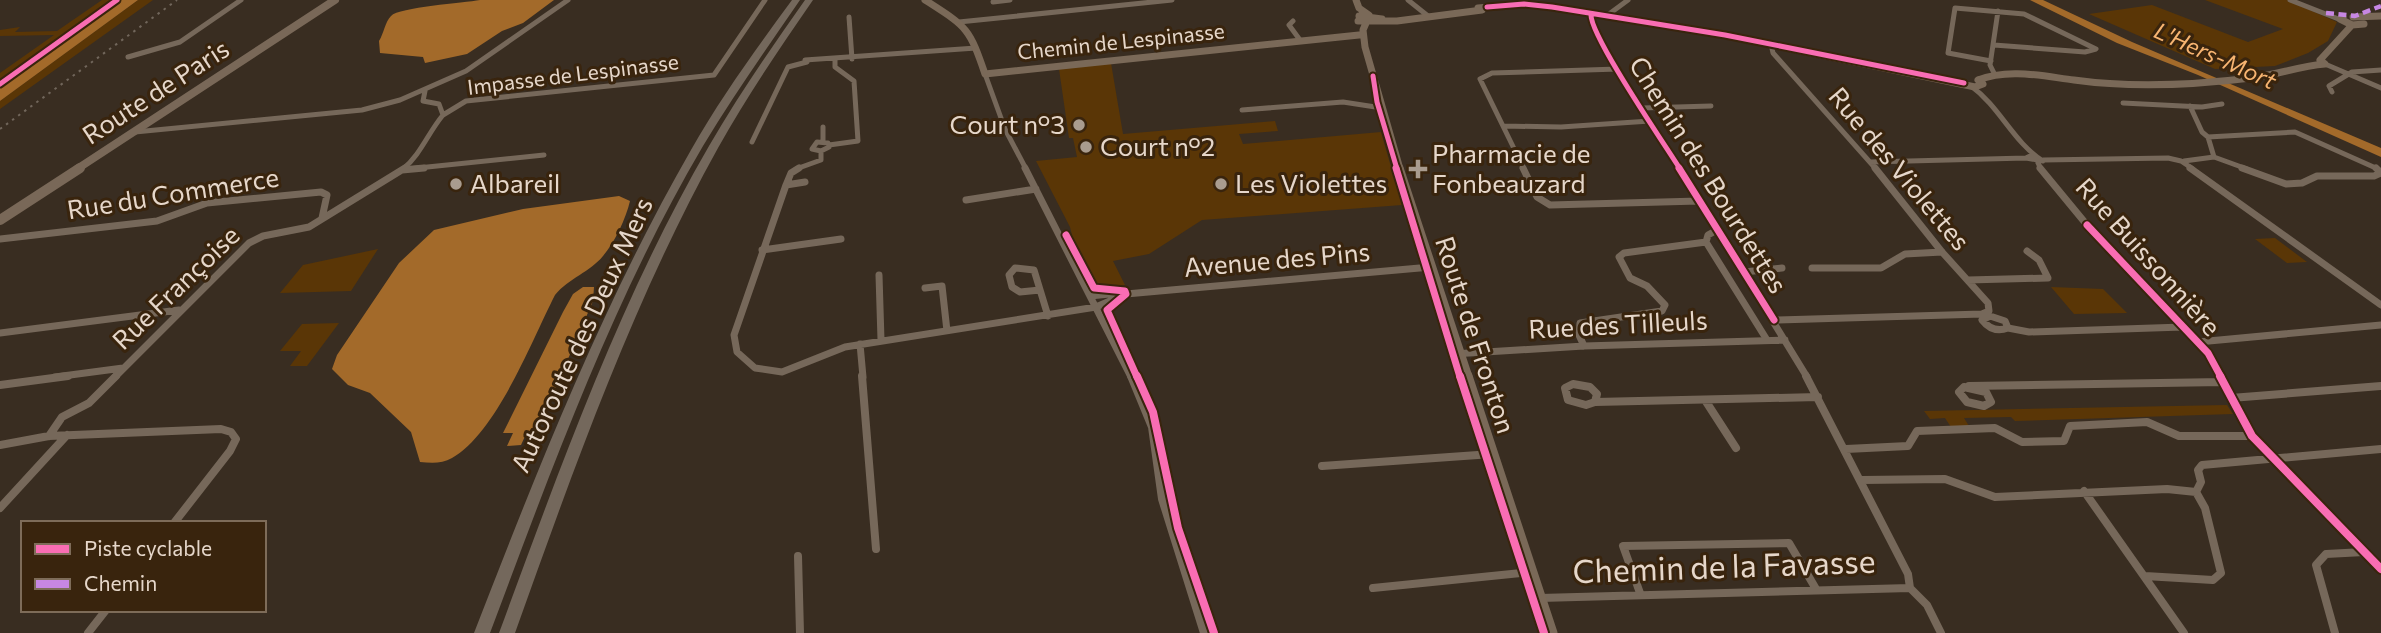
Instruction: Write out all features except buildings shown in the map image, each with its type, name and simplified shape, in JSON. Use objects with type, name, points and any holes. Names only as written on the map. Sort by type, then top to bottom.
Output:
[{"type":"highway","name":"Autoroute des Deux Mers","points":[[482,633],[530,505],[640,253],[740,79],[796,0]]},
{"type":"highway","name":"Autoroute des Deux Mers","points":[[507,633],[564,478],[658,253],[722,133],[809,0]]},
{"type":"main road","name":"Route de Paris","points":[[0,220],[335,0]]},
{"type":"street","points":[[128,57],[180,42],[241,0]]},
{"type":"street","points":[[134,132],[362,110],[425,91],[466,71],[568,0]]},
{"type":"street","name":"Impasse de Lespinasse","points":[[443,115],[466,101],[716,73],[765,4],[765,0]]},
{"type":"street","name":"Chemin de Lespinasse","points":[[925,0],[959,22],[972,36],[985,74],[1359,35]]},
{"type":"street","points":[[993,2],[1010,0]]},
{"type":"street","points":[[959,22],[1172,0]]},
{"type":"street","points":[[1355,0],[1366,19],[1363,30],[1365,47]]},
{"type":"street","points":[[1408,0],[1429,16]]},
{"type":"street","points":[[1605,16],[1628,0]]},
{"type":"street","points":[[2290,0],[2363,25],[2366,19],[2381,16]]},
{"type":"street","points":[[1366,19],[1407,19],[1482,5],[1531,5],[1771,44],[1967,84],[1980,82],[1994,73],[2086,82],[2164,84],[2241,79],[2281,73],[2319,62],[2352,21]]},
{"type":"street","points":[[1991,61],[1948,53],[1955,8],[2024,14],[2096,49],[2085,52],[1994,45]]},
{"type":"street","points":[[1994,73],[1991,61],[1998,11]]},
{"type":"street","name":"Chemin des Bourdettes","points":[[1591,14],[1590,22],[1774,320],[1818,397]]},
{"type":"street","points":[[849,17],[852,59]]},
{"type":"street","points":[[1365,47],[1359,35],[1366,19]]},
{"type":"street","points":[[2342,19],[2344,30]]},
{"type":"street","points":[[1293,21],[1289,25],[1300,40]]},
{"type":"street","name":"Rue des Violettes","points":[[1771,44],[1773,53],[1870,162],[1990,307],[1983,315]]},
{"type":"street","name":"Route de Fronton","points":[[1365,47],[1456,354],[1552,633]]},
{"type":"street","points":[[752,142],[788,67],[806,61],[835,61],[976,48]]},
{"type":"street","points":[[821,150],[811,148],[826,143],[858,141],[854,81],[841,74],[835,67],[835,61]]},
{"type":"street","points":[[2319,62],[2381,88]]},
{"type":"street","points":[[2332,92],[2329,86],[2334,79],[2364,68],[2381,70]]},
{"type":"street","points":[[1618,69],[1485,75],[1480,79],[1537,197],[1550,205],[1699,201]]},
{"type":"street","points":[[985,74],[1005,129],[1120,351],[1152,427],[1162,499],[1204,633]]},
{"type":"street","points":[[1980,82],[1986,97],[2029,156],[2040,162],[2168,158],[2181,161],[2214,157],[2286,184],[2302,183],[2317,176],[2374,176],[2381,173],[2375,166],[2295,132],[2208,137]]},
{"type":"street","points":[[1967,84],[1986,97]]},
{"type":"street","points":[[425,91],[423,101],[439,104],[443,115]]},
{"type":"street","points":[[1242,110],[1343,102],[1381,105]]},
{"type":"street","points":[[2123,103],[2190,106],[2222,104]]},
{"type":"street","points":[[1642,108],[1711,106]]},
{"type":"street","points":[[2190,106],[2202,132],[2208,137],[2214,157]]},
{"type":"street","name":"Rue Françoise","points":[[49,436],[62,417],[89,403],[249,243],[263,236],[309,227],[402,170],[418,157],[429,132],[443,115]]},
{"type":"street","points":[[1504,126],[1560,127],[1650,121]]},
{"type":"street","points":[[823,127],[826,143],[821,150],[821,160],[795,168],[789,173],[762,250],[841,239]]},
{"type":"street","points":[[402,170],[544,155]]},
{"type":"street","points":[[1870,162],[2029,156]]},
{"type":"street","points":[[2181,161],[2381,305]]},
{"type":"street","name":"Rue Buissonnière","points":[[2040,162],[2042,173],[2067,197],[2087,225],[2208,353],[2252,436],[2381,569]]},
{"type":"street","points":[[786,185],[805,182]]},
{"type":"street","points":[[966,200],[1036,189]]},
{"type":"street","name":"Rue du Commerce","points":[[0,239],[157,221],[207,203],[321,192],[327,195],[322,218]]},
{"type":"street","name":"Chemin des Bourdettes","points":[[1717,230],[1708,235],[1706,242],[1768,340]]},
{"type":"street","points":[[1584,346],[1579,335],[1580,323],[1662,311],[1665,305],[1647,286],[1629,278],[1619,257],[1623,253],[1706,242]]},
{"type":"street","name":"Avenue des Pins","points":[[762,250],[734,335],[737,352],[745,361],[764,371],[782,372],[829,352],[860,344],[1096,307],[1113,297],[1126,294]]},
{"type":"street","points":[[1968,280],[2048,278],[2039,260],[2026,251]]},
{"type":"street","points":[[1812,268],[1881,268],[1905,254],[1942,252]]},
{"type":"street","name":"Avenue des Pins","points":[[1090,296],[1430,267]]},
{"type":"street","points":[[1040,290],[1020,292],[1012,288],[1009,275],[1015,268],[1034,270],[1048,316]]},
{"type":"street","points":[[1744,272],[1782,268]]},
{"type":"street","points":[[879,275],[881,340]]},
{"type":"street","points":[[925,288],[942,286],[947,331]]},
{"type":"street","points":[[0,333],[180,310]]},
{"type":"street","points":[[1983,315],[1982,320],[1991,328],[2029,332],[2180,325]]},
{"type":"street","points":[[1774,320],[1983,315],[2000,318],[2008,328]]},
{"type":"street","points":[[2197,342],[2381,325]]},
{"type":"street","name":"Rue des Tilleuls","points":[[1456,354],[1584,346],[1785,340]]},
{"type":"street","points":[[860,344],[876,549]]},
{"type":"street","points":[[0,385],[123,368]]},
{"type":"street","points":[[1969,386],[2223,382]]},
{"type":"street","points":[[2231,398],[2381,386]]},
{"type":"street","points":[[1595,402],[1818,397],[1908,574],[1910,588],[1927,605],[1941,633]]},
{"type":"street","points":[[1705,400],[1736,448]]},
{"type":"street","points":[[1846,449],[1908,446],[1917,431],[1995,428],[2021,442],[2064,441],[2070,426],[2147,422],[2179,436],[2252,436]]},
{"type":"street","points":[[0,445],[49,436],[201,429],[231,432],[236,439],[230,451],[176,521]]},
{"type":"street","points":[[0,508],[67,435]]},
{"type":"street","points":[[2196,492],[2201,482],[2198,470],[2202,465],[2381,449]]},
{"type":"street","points":[[1322,466],[1492,454]]},
{"type":"street","points":[[1862,480],[1945,479],[1975,492],[1995,496],[2167,489],[2196,492]]},
{"type":"street","points":[[2084,491],[2184,633]]},
{"type":"street","points":[[2145,576],[2213,580],[2219,577],[2221,573],[2205,508],[2196,492]]},
{"type":"street","points":[[1640,593],[1623,546],[1789,543],[1816,589]]},
{"type":"street","points":[[2335,633],[2316,565],[2319,558],[2326,554],[2364,552]]},
{"type":"street","points":[[798,556],[800,633]]},
{"type":"street","points":[[1373,588],[1531,572]]},
{"type":"street","name":"Chemin de la Favasse","points":[[1540,598],[1640,593],[1910,588]]},
{"type":"street","points":[[88,633],[104,612]]},
{"type":"shaded area","points":[[102,0],[120,0],[0,85],[0,73],[54,35],[0,36],[0,30],[20,27],[15,32],[57,31]]},
{"type":"shaded area","points":[[120,0],[138,0],[0,101],[0,85]]},
{"type":"shaded area","points":[[138,0],[153,0],[0,109],[0,101]]},
{"type":"shaded area","points":[[480,0],[554,0],[523,23],[502,31],[467,54],[425,63],[423,57],[380,53],[379,41],[389,18],[396,13]]},
{"type":"shaded area","points":[[2030,0],[2043,0],[2132,42],[2381,148],[2381,157],[2198,75],[2117,43]]},
{"type":"shaded area","points":[[2205,0],[2287,0],[2337,22],[2328,41],[2308,53],[2275,66],[2215,69],[2089,14],[2152,5],[2248,42],[2283,29]]},
{"type":"shaded area","name":"Les Violettes","points":[[1111,63],[1123,134],[1275,121],[1278,131],[1239,134],[1243,144],[1381,132],[1402,205],[1202,220],[1149,254],[1113,261],[1125,285],[1103,290],[1095,287],[1068,236],[1072,235],[1070,227],[1036,161],[1077,157],[1073,138],[1069,138],[1059,69]]},
{"type":"shaded area","points":[[619,196],[630,201],[612,244],[598,262],[555,295],[498,407],[484,428],[452,458],[432,463],[420,462],[411,432],[370,393],[348,385],[332,369],[337,355],[399,263],[434,230],[523,209]]},
{"type":"shaded area","points":[[2275,238],[2307,262],[2287,263],[2255,239]]},
{"type":"shaded area","points":[[378,249],[351,291],[280,293],[303,265]]},
{"type":"shaded area","points":[[583,287],[594,287],[593,301],[537,431],[527,432],[521,445],[507,446],[513,433],[503,433],[563,312],[573,294]]},
{"type":"shaded area","points":[[2051,287],[2103,289],[2127,313],[2074,314]]},
{"type":"shaded area","points":[[339,323],[307,366],[290,366],[301,351],[280,351],[302,324]]},
{"type":"shaded area","points":[[2227,405],[2233,414],[2015,421],[2011,417],[1964,418],[1969,426],[1951,427],[1945,418],[1930,419],[1924,411]]},
{"type":"railway","points":[[0,129],[177,0]]},
{"type":"marked path","points":[[2326,13],[2355,16],[2381,6]]},
{"type":"cycle path","points":[[0,84],[117,0]]},
{"type":"cycle path","points":[[1487,7],[1524,4],[1552,7],[1725,35],[1964,83]]},
{"type":"cycle path","points":[[1591,14],[1590,22],[1606,50],[1774,320]]},
{"type":"cycle path","points":[[1373,76],[1377,102],[1431,288],[1544,633]]},
{"type":"cycle path","points":[[2087,225],[2208,353],[2252,436],[2381,569]]},
{"type":"cycle path","points":[[1066,235],[1094,288],[1125,291],[1126,294],[1114,301],[1107,310],[1153,412],[1178,528],[1214,633]]},
{"type":"place","name":"Court n°3","points":[[1079,125]]},
{"type":"place","name":"Court n°2","points":[[1086,147]]},
{"type":"place","name":"Pharmacie de Fonbeauzard","points":[[1418,169]]},
{"type":"place","name":"Albareil","points":[[456,184]]},
{"type":"place","name":"Les Violettes","points":[[1221,184]]},
{"type":"water label","name":"L'Hers-Mort","points":[[2215,56]]}]
